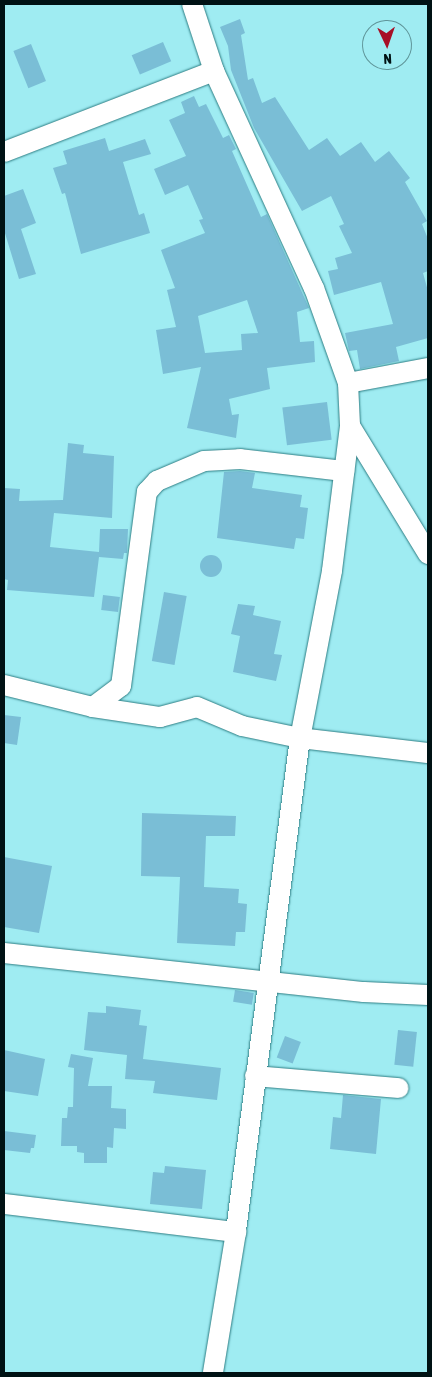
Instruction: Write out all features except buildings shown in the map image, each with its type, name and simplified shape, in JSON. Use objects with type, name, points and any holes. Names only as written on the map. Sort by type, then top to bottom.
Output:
[{"type":"street","points":[[192,4],[214,70],[314,288],[348,383],[350,426],[332,571],[300,738],[236,1232],[213,1373]]},
{"type":"street","points":[[4,152],[214,70]]},
{"type":"street","points":[[348,383],[428,368]]},
{"type":"street","points":[[350,426],[428,554]]},
{"type":"street","points":[[93,707],[120,686],[147,492],[157,480],[204,461],[240,459],[344,471]]},
{"type":"street","points":[[4,685],[93,707],[160,717],[197,707],[242,726],[300,738],[428,754]]},
{"type":"street","points":[[4,953],[268,982],[428,996]]},
{"type":"street","points":[[255,1076],[398,1088]]},
{"type":"street","points":[[4,1204],[236,1232]]}]
